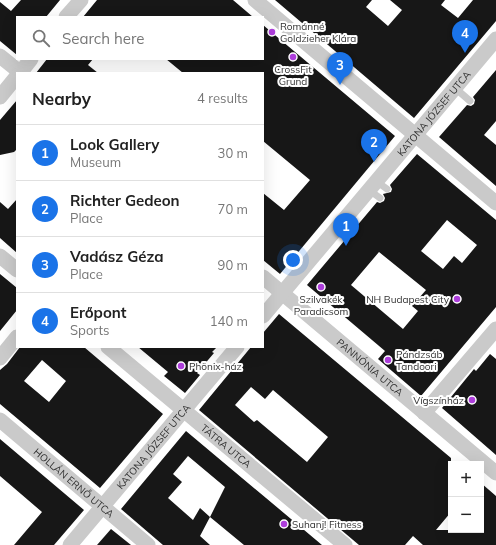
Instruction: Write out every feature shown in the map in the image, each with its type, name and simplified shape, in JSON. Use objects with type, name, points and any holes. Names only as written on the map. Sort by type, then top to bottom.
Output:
[{"type":"street","points":[[67,16],[80,0]]},
{"type":"street","points":[[255,0],[496,203]]},
{"type":"street","name":"KATONA JÓZSEF UTCA","points":[[264,315],[282,293],[378,190],[415,135],[496,40]]},
{"type":"street","points":[[0,56],[17,72]]},
{"type":"street","points":[[21,72],[30,60]]},
{"type":"street","points":[[0,97],[16,78]]},
{"type":"street","points":[[0,256],[16,269]]},
{"type":"street","name":"PANNÓNIA UTCA","points":[[264,278],[496,473]]},
{"type":"street","points":[[424,413],[496,329]]},
{"type":"street","points":[[0,358],[16,338]]},
{"type":"street","name":"TÁTRA UTCA","points":[[109,348],[344,545]]},
{"type":"street","name":"KATONA JÓZSEF UTCA","points":[[70,545],[236,348]]},
{"type":"street","name":"HOLLÁN ERNŐ UTCA","points":[[0,420],[148,545]]},
{"type":"lane","points":[[455,88],[470,101]]},
{"type":"building","points":[[21,0],[60,0],[47,16],[16,16],[16,54],[0,41],[0,2],[11,11]]},
{"type":"building","points":[[97,0],[233,0],[252,16],[84,16]]},
{"type":"building","points":[[275,0],[372,0],[366,7],[388,26],[402,10],[390,0],[445,0],[441,5],[458,18],[473,0],[496,0],[496,21],[414,118]]},
{"type":"building","points":[[264,26],[395,136],[280,274],[264,261],[264,194],[284,210],[310,180],[264,142],[264,72],[182,72],[167,60],[264,60]]},
{"type":"building","points":[[46,60],[92,60],[88,65],[97,72],[37,72]]},
{"type":"building","points":[[496,70],[496,121],[484,135],[496,145],[496,186],[439,137],[467,105],[471,106],[474,104],[475,100],[473,97]]},
{"type":"building","points":[[16,101],[16,150],[14,152],[0,155],[0,120]]},
{"type":"building","points":[[417,154],[496,220],[496,307],[421,396],[378,359],[385,351],[307,285],[377,202],[380,203],[384,201],[385,198],[383,194],[391,192],[392,189],[390,185]],"holes":[[[447,220],[477,245],[462,263],[454,256],[443,269],[421,251]],[[379,252],[426,290],[412,306],[418,311],[403,329],[351,285]]]},
{"type":"building","points":[[16,200],[16,252],[0,238],[0,202],[8,209]]},
{"type":"building","points":[[0,274],[16,287],[16,311],[0,331]]},
{"type":"building","points":[[279,314],[451,458],[451,461],[448,461],[448,516],[436,530],[448,530],[448,533],[484,533],[484,486],[496,496],[496,545],[423,545],[413,536],[405,545],[359,545],[199,410],[250,348],[264,348],[264,332]],"holes":[[[251,387],[265,399],[273,390],[328,437],[307,462],[257,420],[254,422],[235,405]]]},
{"type":"building","points":[[19,348],[85,348],[163,414],[100,488],[0,404],[0,370],[7,364]],"holes":[[[42,360],[66,381],[49,402],[24,381]]]},
{"type":"building","name":"Phönix-ház","points":[[139,348],[216,348],[212,352],[214,353],[197,373],[200,375],[185,393],[164,376],[168,372]]},
{"type":"building","name":"Vígszínház","points":[[490,354],[496,359],[496,455],[442,408],[474,369],[476,371]]},
{"type":"building","points":[[186,431],[322,545],[244,545],[210,517],[200,536],[210,545],[163,545],[121,509]],"holes":[[[188,456],[225,487],[210,517],[200,508],[193,520],[168,498],[182,482],[173,474]]]},
{"type":"building","points":[[0,439],[84,510],[54,545],[14,545],[42,512],[0,476]]},
{"type":"building","points":[[111,529],[131,545],[97,545]]},
{"type":"place","name":"Románné Goldzieher Klára","points":[[272,32]]},
{"type":"place","name":"Erőpont","points":[[465,53]]},
{"type":"place","name":"CrossFit Grund","points":[[293,57]]},
{"type":"place","name":"Vadász Géza","points":[[340,85]]},
{"type":"place","name":"Richter Gedeon","points":[[374,162]]},
{"type":"place","name":"Look Gallery","points":[[346,246]]},
{"type":"place","name":"Szilvakék Paradicsom","points":[[321,287]]},
{"type":"place","name":"NH Budapest City","points":[[457,299]]},
{"type":"place","name":"Pándzsáb Tandoori","points":[[388,360]]},
{"type":"place","name":"Phönix-ház","points":[[181,366]]},
{"type":"place","name":"Vígszínház","points":[[472,400]]},
{"type":"place","name":"Suhanj! Fitness","points":[[284,524]]}]
